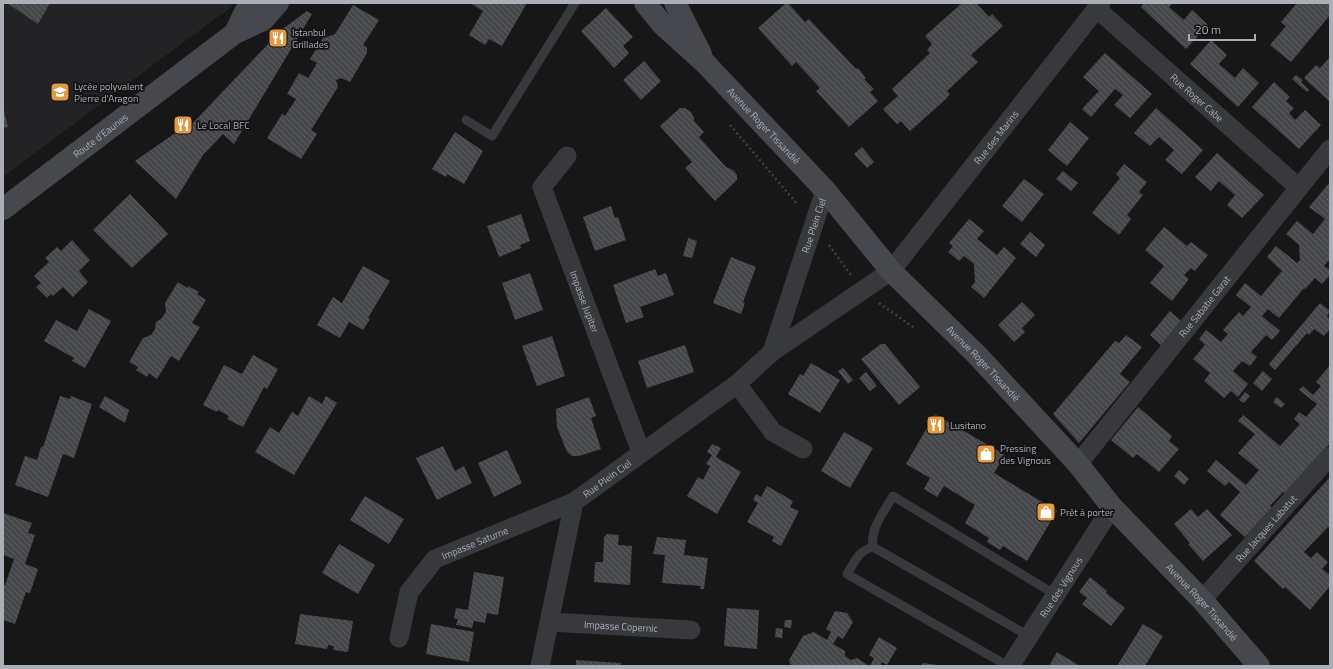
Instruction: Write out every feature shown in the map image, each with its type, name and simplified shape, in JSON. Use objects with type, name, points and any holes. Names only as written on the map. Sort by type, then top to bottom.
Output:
[{"type":"main road","name":"Route d'Eaunes","points":[[235,34],[245,12],[252,3]]},
{"type":"main road","name":"Route d'Eaunes","points":[[3,208],[235,34],[262,20],[278,3]]},
{"type":"main road","name":"Avenue Roger Tissandié","points":[[645,3],[662,24],[705,63],[825,190],[891,272],[971,349],[1078,464],[1112,507],[1202,600],[1259,666]]},
{"type":"main road","name":"Avenue Roger Tissandié","points":[[675,3],[705,63]]},
{"type":"street","name":"Rue Roger Cabe","points":[[1099,6],[1298,187]]},
{"type":"street","name":"Rue des Marins","points":[[891,272],[1099,6]]},
{"type":"street","name":"Rue Sabatie Garat","points":[[1078,464],[1298,187],[1330,149]]},
{"type":"street","name":"Impasse Jupiter","points":[[567,156],[542,187],[641,452]]},
{"type":"street","name":"Rue Plein Ciel","points":[[772,352],[825,190]]},
{"type":"street","name":"Rue Plein Ciel","points":[[540,666],[574,502],[736,384],[772,352],[891,272]]},
{"type":"street","points":[[736,384],[773,432],[803,449]]},
{"type":"street","name":"Rue Jacques Labatut","points":[[1202,600],[1330,456]]},
{"type":"street","name":"Impasse Saturne","points":[[399,638],[409,592],[435,559],[574,502]]},
{"type":"street","name":"Rue des Vignous","points":[[1009,666],[1112,507]]},
{"type":"street","name":"Impasse Copernic","points":[[550,622],[691,630]]},
{"type":"lane","points":[[466,120],[492,136],[575,3]]},
{"type":"lane","points":[[1029,636],[873,547],[871,538],[874,529],[893,496],[1056,595]]},
{"type":"lane","points":[[873,547],[864,550],[858,555],[848,574],[1009,666]]},
{"type":"shaded area","name":"Lycée polyvalent Pierre d'Aragon","points":[[3,3],[233,3],[231,7],[3,177]]},
{"type":"building","points":[[7,3],[50,3],[38,24]]},
{"type":"building","points":[[470,3],[527,3],[502,46],[489,39],[485,45],[469,35],[483,11]]},
{"type":"building","points":[[786,3],[788,3],[805,22],[809,19],[856,69],[858,68],[866,78],[864,79],[874,89],[870,92],[878,101],[849,127],[816,91],[820,88],[796,62],[792,66],[758,28]]},
{"type":"building","points":[[962,3],[976,3],[989,17],[992,14],[1003,26],[971,55],[978,62],[947,91],[950,94],[946,99],[910,131],[901,121],[897,124],[883,109],[898,96],[892,89],[930,53],[927,50],[932,44],[925,36]]},
{"type":"building","points":[[1144,3],[1173,3],[1169,7],[1184,20],[1192,10],[1208,25],[1186,49],[1141,7]]},
{"type":"building","points":[[1297,3],[1329,3],[1330,15],[1291,62],[1270,45],[1286,26],[1281,22]]},
{"type":"building","points":[[353,5],[379,20],[363,45],[367,48],[367,53],[350,82],[341,78],[336,80],[338,87],[311,130],[317,134],[301,159],[267,138],[282,114],[285,116],[296,99],[287,94],[299,73],[308,78],[317,63],[310,59],[326,33],[327,37],[335,34]]},
{"type":"building","points":[[606,8],[633,37],[623,46],[629,53],[614,68],[581,31]]},
{"type":"building","points":[[307,11],[312,14],[234,144],[223,134],[203,155],[176,199],[135,161],[178,131],[176,129],[185,120],[191,125],[271,41],[269,39]]},
{"type":"building","points":[[1211,40],[1227,55],[1219,64],[1235,78],[1243,68],[1259,83],[1238,107],[1190,64]]},
{"type":"building","points":[[1105,53],[1152,94],[1130,118],[1114,105],[1123,95],[1115,89],[1091,117],[1082,109],[1099,91],[1083,77]]},
{"type":"building","points":[[1330,57],[1330,102],[1304,78],[1316,65],[1320,68]]},
{"type":"building","points":[[644,61],[661,81],[641,100],[623,80]]},
{"type":"building","points":[[1296,75],[1303,80],[1301,82],[1309,90],[1307,92],[1292,79]]},
{"type":"building","points":[[1274,82],[1290,97],[1286,101],[1294,108],[1289,113],[1295,120],[1305,110],[1321,125],[1299,149],[1252,107]]},
{"type":"building","points":[[3,107],[8,127],[3,128]]},
{"type":"building","points":[[680,108],[685,108],[691,112],[694,121],[704,132],[699,137],[726,167],[733,170],[737,175],[737,180],[715,201],[685,168],[692,162],[660,126]]},
{"type":"building","points":[[1156,108],[1203,150],[1182,174],[1165,160],[1174,150],[1159,137],[1150,146],[1134,133]]},
{"type":"building","points":[[1070,122],[1089,138],[1067,166],[1048,150]]},
{"type":"building","points":[[455,132],[483,151],[464,184],[447,174],[446,177],[432,169]]},
{"type":"building","points":[[862,147],[874,162],[867,168],[854,154]]},
{"type":"building","points":[[1217,153],[1264,195],[1242,218],[1227,205],[1235,195],[1219,181],[1211,191],[1195,177]]},
{"type":"building","points":[[1124,164],[1147,182],[1139,192],[1143,195],[1127,215],[1131,219],[1119,235],[1092,213],[1120,178],[1116,174]]},
{"type":"building","points":[[1063,171],[1078,183],[1071,191],[1056,179]]},
{"type":"building","points":[[1024,179],[1044,194],[1022,222],[1002,206]]},
{"type":"building","points":[[1330,182],[1330,259],[1324,266],[1330,270],[1330,275],[1322,284],[1315,278],[1305,289],[1304,288],[1279,318],[1268,309],[1262,316],[1280,331],[1272,340],[1266,335],[1251,352],[1257,357],[1250,366],[1242,361],[1233,371],[1248,384],[1238,397],[1231,391],[1224,398],[1204,381],[1210,373],[1193,359],[1205,345],[1199,339],[1206,330],[1221,342],[1228,334],[1223,330],[1239,312],[1243,316],[1251,307],[1236,295],[1245,283],[1261,296],[1282,271],[1267,257],[1276,246],[1297,263],[1300,260],[1299,245],[1286,234],[1297,221],[1313,234],[1325,219],[1309,207]]},
{"type":"building","points":[[130,194],[168,234],[132,268],[93,230]]},
{"type":"building","points":[[611,206],[615,218],[618,217],[626,240],[595,251],[583,217]]},
{"type":"building","points":[[521,214],[530,241],[520,245],[521,248],[499,257],[487,226]]},
{"type":"building","points":[[969,219],[984,231],[977,239],[997,255],[1004,247],[1016,258],[984,298],[971,287],[975,282],[974,264],[964,256],[959,261],[948,252],[953,246],[949,243]]},
{"type":"building","points":[[1164,227],[1187,246],[1191,242],[1208,255],[1195,271],[1191,268],[1184,275],[1189,279],[1172,301],[1150,283],[1164,266],[1145,250]]},
{"type":"building","points":[[1030,232],[1045,245],[1036,257],[1020,244]]},
{"type":"building","points":[[688,238],[697,241],[692,258],[683,256]]},
{"type":"building","points":[[72,240],[90,260],[79,271],[88,282],[73,297],[63,287],[53,296],[51,294],[47,298],[36,287],[41,283],[34,276],[49,262],[45,258],[57,247],[61,251]]},
{"type":"building","points":[[731,257],[756,267],[743,302],[745,303],[741,314],[713,303]]},
{"type":"building","points":[[363,266],[390,281],[368,318],[370,319],[363,330],[349,322],[340,338],[317,325],[333,297],[342,303]]},
{"type":"building","points":[[655,269],[658,276],[666,273],[674,295],[640,307],[644,317],[626,323],[613,285]]},
{"type":"building","points":[[530,273],[543,310],[515,320],[502,283]]},
{"type":"building","points":[[178,282],[187,288],[188,286],[199,292],[197,294],[206,300],[192,323],[200,327],[179,361],[171,356],[157,379],[149,373],[147,377],[136,370],[138,367],[129,362],[143,338],[151,335],[155,329],[156,322],[161,319],[166,312],[165,303]]},
{"type":"building","points":[[1022,302],[1035,315],[1022,328],[1025,332],[1014,342],[998,325]]},
{"type":"building","points":[[1320,303],[1330,311],[1327,316],[1330,319],[1330,329],[1324,336],[1314,329],[1309,335],[1307,333],[1275,370],[1269,364]]},
{"type":"building","points":[[89,309],[111,321],[85,368],[72,361],[74,358],[44,341],[56,320],[77,331]]},
{"type":"building","points":[[1170,311],[1181,321],[1161,345],[1150,335]]},
{"type":"building","points":[[1126,335],[1142,347],[1120,374],[1130,382],[1079,443],[1053,414],[1115,341],[1119,343]]},
{"type":"building","points":[[552,336],[565,376],[537,386],[522,346]]},
{"type":"building","points":[[881,344],[885,344],[920,387],[899,405],[861,359]]},
{"type":"building","points":[[685,345],[694,372],[647,388],[638,361]]},
{"type":"building","points":[[253,355],[278,369],[267,389],[264,387],[243,427],[227,419],[229,416],[218,410],[217,412],[203,405],[224,365],[242,374]]},
{"type":"building","points":[[811,363],[840,380],[820,413],[788,394],[800,374],[803,376]]},
{"type":"building","points":[[1330,365],[1330,443],[1285,493],[1283,492],[1270,506],[1272,507],[1245,537],[1220,515],[1240,492],[1229,482],[1225,486],[1207,471],[1216,460],[1246,485],[1259,470],[1238,453],[1255,434],[1238,421],[1243,415],[1280,446],[1300,424],[1294,419],[1299,412],[1306,417],[1317,404],[1299,390],[1303,386],[1313,395],[1321,386],[1316,382]]},
{"type":"building","points":[[843,368],[853,380],[848,384],[838,371]]},
{"type":"building","points":[[1263,371],[1272,379],[1262,391],[1253,383]]},
{"type":"building","points":[[866,372],[877,386],[870,391],[859,378]]},
{"type":"building","points":[[1245,392],[1250,396],[1244,403],[1239,400]]},
{"type":"building","points":[[60,396],[70,399],[71,396],[92,404],[74,458],[63,454],[48,497],[15,485],[25,456],[37,460],[41,447],[43,447]]},
{"type":"building","points":[[105,396],[129,410],[125,423],[99,407]]},
{"type":"building","points":[[309,396],[322,404],[326,396],[337,403],[294,475],[255,452],[270,427],[279,433],[292,412],[298,416]]},
{"type":"building","points":[[589,397],[596,416],[591,418],[601,449],[579,456],[572,456],[567,452],[557,427],[556,409]]},
{"type":"building","points":[[1277,397],[1285,404],[1281,408],[1273,402]]},
{"type":"building","points":[[1138,407],[1172,436],[1169,441],[1179,449],[1159,472],[1137,454],[1133,458],[1111,440]]},
{"type":"building","points":[[935,414],[1005,455],[994,473],[1057,511],[1027,561],[1003,546],[1000,550],[987,542],[989,538],[965,523],[975,505],[944,486],[937,497],[924,489],[930,478],[906,464]]},
{"type":"building","points":[[844,432],[873,448],[850,488],[821,471]]},
{"type":"building","points":[[712,444],[721,448],[716,457],[741,472],[717,514],[687,496],[698,477],[703,480],[710,466],[706,464],[712,455],[707,452]]},
{"type":"building","points":[[443,446],[455,471],[464,466],[472,483],[437,500],[416,458]]},
{"type":"building","points":[[507,450],[522,483],[494,497],[478,463]]},
{"type":"building","points":[[1179,470],[1189,479],[1184,485],[1174,476]]},
{"type":"building","points":[[1330,477],[1330,528],[1328,527],[1304,552],[1311,558],[1317,552],[1328,562],[1322,569],[1330,575],[1330,586],[1310,610],[1285,587],[1283,589],[1254,561]]},
{"type":"building","points":[[767,486],[793,501],[790,507],[799,511],[781,546],[772,541],[774,537],[747,522],[758,503],[753,500],[756,494],[761,497]]},
{"type":"building","points":[[365,496],[404,519],[389,544],[350,520]]},
{"type":"building","points":[[1191,509],[1198,517],[1207,509],[1232,535],[1203,561],[1188,544],[1190,543],[1174,524]]},
{"type":"building","points":[[3,513],[32,523],[28,533],[35,535],[25,564],[38,569],[30,593],[26,592],[15,624],[3,620],[3,584],[5,585],[14,559],[3,555]]},
{"type":"building","points":[[607,534],[619,535],[618,545],[632,546],[630,585],[594,582],[595,562],[603,562],[604,537]]},
{"type":"building","points":[[657,537],[686,540],[684,555],[708,558],[704,589],[700,589],[701,586],[662,583],[665,555],[653,554]]},
{"type":"building","points":[[339,544],[375,565],[358,594],[322,573]]},
{"type":"building","points":[[474,572],[504,577],[498,615],[487,613],[485,623],[474,621],[472,628],[456,625],[458,619],[454,618],[456,608],[468,610]]},
{"type":"building","points":[[1090,577],[1107,591],[1106,593],[1125,608],[1111,626],[1082,604],[1087,598],[1079,592]]},
{"type":"building","points":[[727,608],[759,610],[757,649],[724,646]]},
{"type":"building","points":[[835,611],[847,613],[853,622],[843,639],[838,636],[833,644],[845,651],[845,656],[851,660],[857,658],[869,666],[794,666],[790,664],[789,660],[803,636],[814,632],[827,640],[831,632],[826,629]]},
{"type":"building","points":[[300,614],[353,621],[348,652],[333,650],[334,646],[328,645],[327,649],[295,644]]},
{"type":"building","points":[[785,620],[792,620],[791,628],[784,627]]},
{"type":"building","points":[[431,624],[474,632],[469,662],[426,654]]},
{"type":"building","points":[[1143,624],[1163,636],[1145,666],[1117,666]]},
{"type":"building","points":[[776,628],[783,629],[782,638],[775,637]]},
{"type":"building","points":[[879,637],[897,648],[887,665],[882,662],[880,666],[870,666],[874,658],[869,655]]},
{"type":"building","points":[[1057,652],[1080,666],[1049,666]]},
{"type":"building","points":[[576,660],[621,663],[621,666],[576,666]]},
{"type":"building","points":[[923,663],[937,665],[937,666],[921,666]]},
{"type":"place","name":"Istanbul Grillades","points":[[278,38]]},
{"type":"place","name":"Lycée polyvalent Pierre d'Aragon","points":[[60,92]]},
{"type":"place","name":"Le Local BFC","points":[[183,125]]},
{"type":"place","name":"Lusitano","points":[[936,425]]},
{"type":"place","name":"Pressing des Vignous","points":[[986,454]]},
{"type":"place","name":"Prêt à porter","points":[[1046,512]]}]
